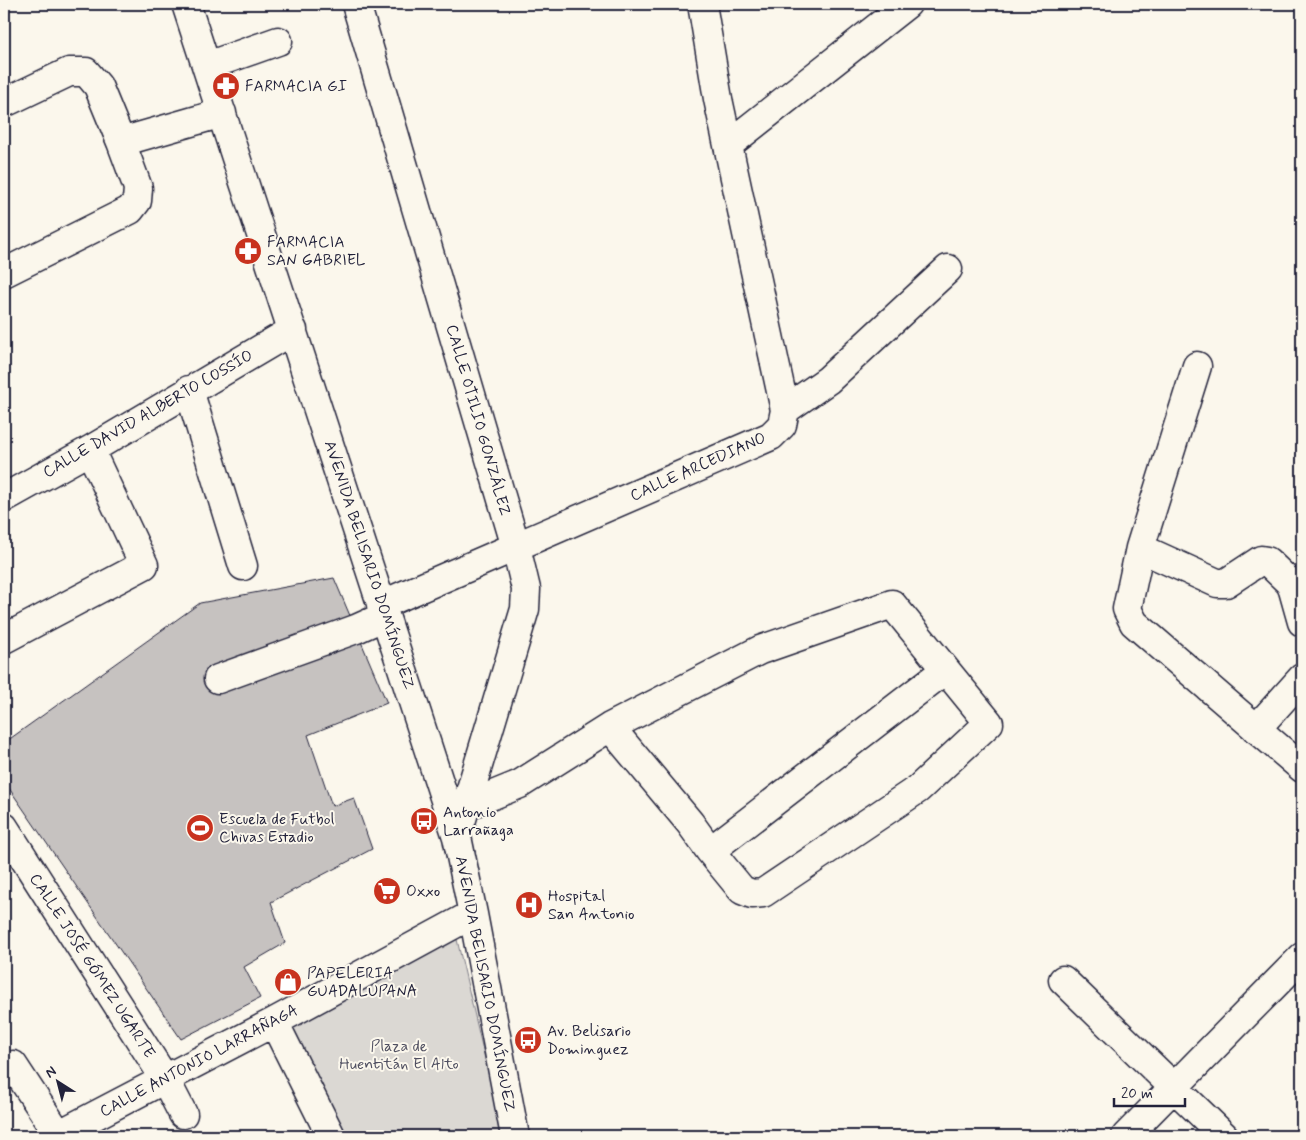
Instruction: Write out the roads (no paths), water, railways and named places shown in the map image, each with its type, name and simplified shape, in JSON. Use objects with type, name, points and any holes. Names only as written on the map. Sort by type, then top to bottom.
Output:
[{"type":"street","name":"AVENIDA BELISARIO DOMÍNGUEZ","points":[[186,4],[457,837],[515,1136]]},
{"type":"street","name":"CALLE OTILIO GONZÁLEZ","points":[[356,4],[516,547],[526,589],[524,609],[457,837]]},
{"type":"street","points":[[702,4],[718,99],[785,410],[828,380],[948,269]]},
{"type":"street","points":[[728,145],[907,4]]},
{"type":"street","points":[[207,66],[278,41]]},
{"type":"street","points":[[4,103],[68,72],[86,72],[98,86],[138,188],[137,201],[130,210],[4,273]]},
{"type":"street","points":[[121,142],[222,113]]},
{"type":"street","name":"CALLE DAVID ALBERTO COSSÍO","points":[[4,498],[90,450],[293,330]]},
{"type":"street","points":[[1197,366],[1140,548],[1128,609],[1134,623],[1302,768]]},
{"type":"street","points":[[189,390],[243,566]]},
{"type":"street","name":"CALLE ARCEDIANO","points":[[218,679],[356,629],[383,611],[516,547],[771,436],[782,425],[785,410]]},
{"type":"street","points":[[4,639],[144,564],[90,450]]},
{"type":"street","points":[[1140,548],[1217,583],[1226,583],[1261,560],[1267,561],[1290,583],[1302,622]]},
{"type":"street","points":[[466,806],[520,784],[610,727],[760,650],[892,604],[989,723],[918,788],[762,893],[752,894],[742,890],[679,808],[610,727]]},
{"type":"street","points":[[710,850],[945,670]]},
{"type":"street","points":[[1256,729],[1302,678]]},
{"type":"street","name":"CALLE JOSÉ GÓMEZ UGARTE","points":[[4,827],[165,1079],[183,1114]]},
{"type":"street","name":"CALLE ANTONIO LARRAÑAGA","points":[[58,1136],[473,914]]},
{"type":"street","points":[[1126,1136],[1302,957]]},
{"type":"street","points":[[1063,980],[1224,1136]]},
{"type":"street","points":[[274,1022],[331,1136]]},
{"type":"street","points":[[14,1065],[58,1136]]},
{"type":"place","name":"FARMACIA GI","points":[[226,86]]},
{"type":"place","name":"FARMACIA SAN GABRIEL","points":[[248,251]]},
{"type":"place","name":"Antonio Larrañaga","points":[[424,821]]},
{"type":"place","name":"Escuela de Futbol Chivas Estadio","points":[[200,828]]},
{"type":"place","name":"Oxxo","points":[[387,891]]},
{"type":"place","name":"Hospital San Antonio","points":[[529,905]]},
{"type":"place","name":"PAPELERIA GUADALUPANA","points":[[288,982]]},
{"type":"place","name":"Av. Belisario Dominguez","points":[[528,1040]]},
{"type":"park label","name":"Plaza de Huentitán El Alto","points":[[399,1055]]}]
